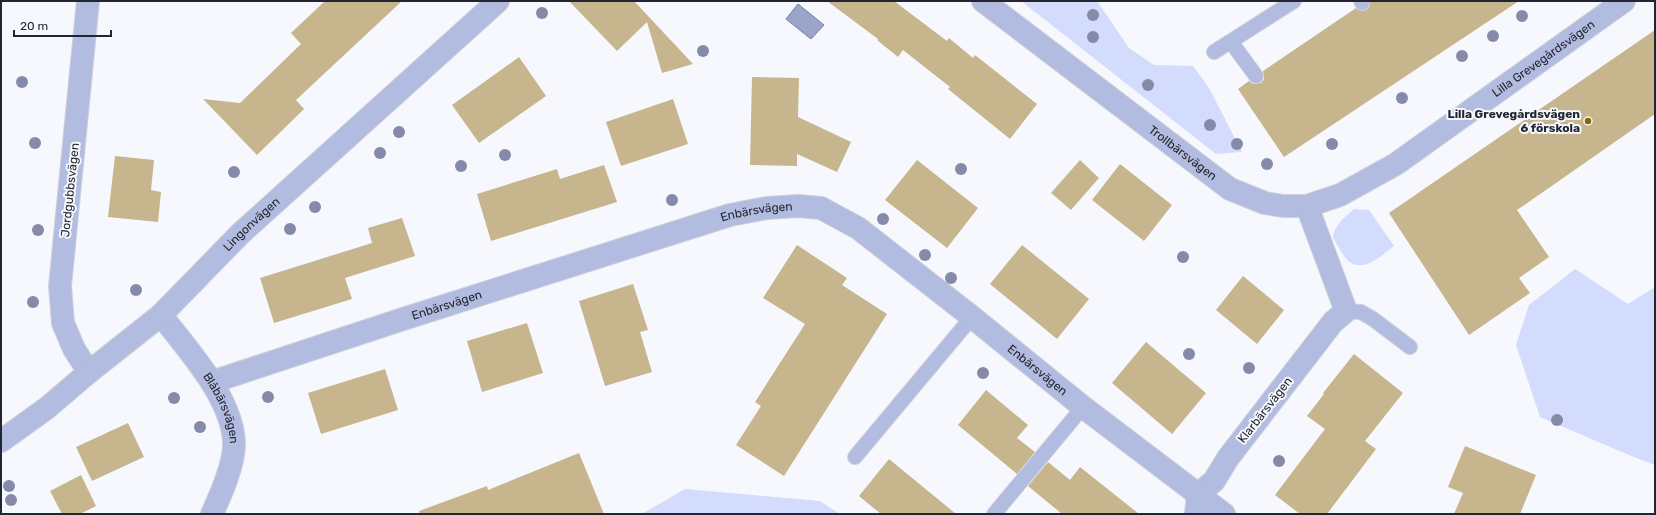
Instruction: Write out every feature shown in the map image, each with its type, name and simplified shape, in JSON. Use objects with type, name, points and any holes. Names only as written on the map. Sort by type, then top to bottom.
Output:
[{"type":"street","name":"Jordgubbsvägen","points":[[88,1],[60,286],[63,323],[74,349],[89,372]]},
{"type":"street","name":"Lingonvägen","points":[[1,441],[47,408],[161,314],[240,234],[498,1]]},
{"type":"street","name":"Trollbärsvägen","points":[[983,1],[1230,189],[1265,203],[1283,206],[1307,206]]},
{"type":"street","name":"Lilla Grevegårdsvägen","points":[[1307,206],[1340,195],[1396,164],[1616,3]]},
{"type":"street","name":"Enbärsvägen","points":[[212,382],[725,216],[766,208],[798,206],[821,208],[858,228],[972,317],[1083,407],[1197,504],[1224,514]]},
{"type":"street","points":[[1307,206],[1346,311]]},
{"type":"street","name":"Klarbärsvägen","points":[[1197,504],[1214,481],[1228,458],[1333,322],[1346,311]]},
{"type":"street","name":"Blåbärsvägen","points":[[161,314],[212,382],[226,409],[234,440],[232,458],[219,499],[212,514]]},
{"type":"lane","points":[[1214,52],[1294,1]]},
{"type":"lane","points":[[1231,42],[1256,76]]},
{"type":"lane","points":[[1346,311],[1361,312],[1373,319],[1410,347]]},
{"type":"lane","points":[[855,456],[972,317]]},
{"type":"lane","points":[[994,514],[1083,407]]},
{"type":"shaded area","points":[[1021,1],[1097,1],[1129,48],[1154,65],[1193,66],[1209,88],[1242,152],[1216,154]]},
{"type":"shaded area","points":[[798,4],[824,25],[811,39],[786,19]]},
{"type":"shaded area","points":[[1354,209],[1369,210],[1394,246],[1380,257],[1364,265],[1353,264],[1350,262],[1344,256],[1333,238],[1335,229]]},
{"type":"shaded area","points":[[1575,269],[1628,304],[1655,287],[1655,465],[1540,417],[1516,345],[1529,305]]},
{"type":"shaded area","points":[[685,489],[820,501],[840,514],[642,514]]},
{"type":"building","points":[[325,1],[402,1],[296,100],[304,109],[257,155],[203,99],[240,103],[301,44],[291,33]]},
{"type":"building","points":[[569,1],[634,1],[693,64],[662,73],[647,22],[617,51]]},
{"type":"building","points":[[827,1],[894,1],[947,41],[949,38],[973,58],[975,55],[1037,104],[1010,139],[948,89],[950,87],[903,50],[898,57],[877,40],[878,39]]},
{"type":"building","points":[[1370,1],[1519,1],[1284,157],[1238,89],[1249,81],[1253,84],[1261,83],[1264,79],[1263,71],[1356,8],[1361,11],[1366,10],[1369,7]]},
{"type":"building","name":"Lilla Grevegårdsvägen 6 förskola","points":[[1655,30],[1655,114],[1517,210],[1549,257],[1519,278],[1530,293],[1469,335],[1389,213]]},
{"type":"building","points":[[519,57],[546,96],[479,143],[452,105]]},
{"type":"building","points":[[752,77],[799,78],[798,117],[851,142],[837,172],[797,154],[797,166],[750,165]]},
{"type":"building","points":[[673,99],[688,144],[621,166],[606,122]]},
{"type":"building","points":[[115,156],[154,160],[151,190],[161,192],[158,222],[108,217]]},
{"type":"building","points":[[917,160],[978,208],[947,248],[885,200]]},
{"type":"building","points":[[1080,160],[1099,178],[1071,210],[1051,193]]},
{"type":"building","points":[[1120,164],[1172,205],[1144,241],[1092,200]]},
{"type":"building","points":[[604,165],[617,202],[491,241],[477,194],[557,169],[560,179]]},
{"type":"building","points":[[402,218],[415,256],[345,278],[352,299],[274,323],[260,278],[372,243],[368,228]]},
{"type":"building","points":[[797,245],[847,278],[842,285],[887,314],[784,476],[736,445],[761,406],[755,402],[805,324],[763,298]]},
{"type":"building","points":[[1022,245],[1089,299],[1057,339],[990,284]]},
{"type":"building","points":[[1243,276],[1284,310],[1257,344],[1216,310]]},
{"type":"building","points":[[633,284],[648,330],[640,332],[652,372],[605,386],[579,301]]},
{"type":"building","points":[[527,323],[543,373],[482,392],[467,341]]},
{"type":"building","points":[[1146,342],[1206,393],[1172,434],[1112,383]]},
{"type":"building","points":[[1354,354],[1403,393],[1365,441],[1376,449],[1327,514],[1300,514],[1275,495],[1325,429],[1307,416]]},
{"type":"building","points":[[385,369],[398,410],[321,434],[308,393]]},
{"type":"building","points":[[986,390],[1028,425],[1017,438],[1035,452],[1017,474],[958,425]]},
{"type":"building","points":[[128,423],[144,457],[92,481],[76,447]]},
{"type":"building","points":[[1465,446],[1536,475],[1520,514],[1454,514],[1463,493],[1448,487]]},
{"type":"building","points":[[579,453],[604,514],[420,514],[419,511],[487,486],[488,490]]},
{"type":"building","points":[[889,459],[956,514],[881,514],[859,496]]},
{"type":"building","points":[[1048,462],[1070,480],[1080,467],[1139,514],[1062,514],[1028,486]]},
{"type":"building","points":[[81,475],[96,506],[80,514],[62,514],[50,491]]},
{"type":"place","name":"Lilla Grevegårdsvägen 6 förskola","points":[[1588,121]]}]
